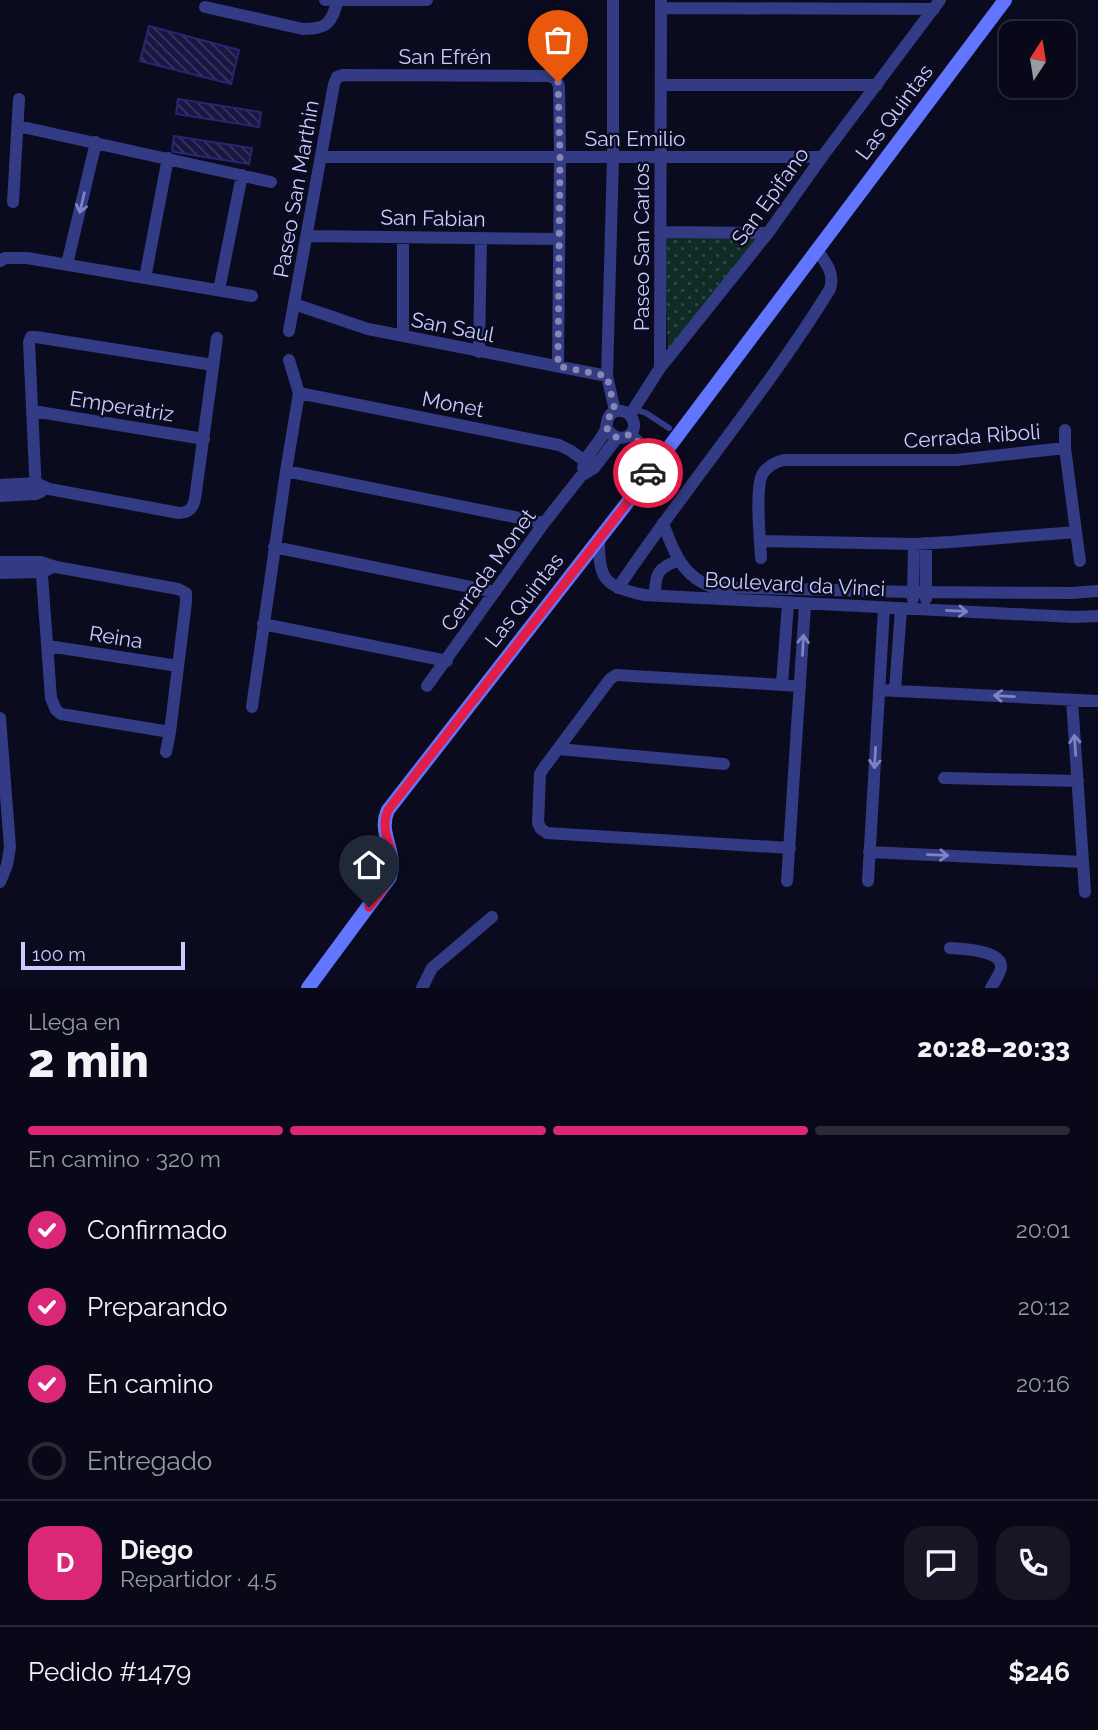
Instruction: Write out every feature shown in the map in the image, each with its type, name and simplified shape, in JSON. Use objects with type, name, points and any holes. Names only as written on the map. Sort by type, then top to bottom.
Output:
[{"type":"street","points":[[325,0],[427,0]]},
{"type":"street","points":[[205,7],[313,29],[328,24],[338,0]]},
{"type":"street","points":[[613,0],[607,376],[615,411]]},
{"type":"street","name":"Las Quintas","points":[[308,988],[390,877],[393,859],[384,820],[388,810],[598,539],[1005,0]]},
{"type":"street","points":[[661,4],[937,4]]},
{"type":"street","name":"Paseo San Carlos","points":[[660,368],[661,4]]},
{"type":"street","name":"San Epifano","points":[[632,412],[660,368],[768,233],[937,4]]},
{"type":"street","name":"San Efrén","points":[[335,80],[340,75],[549,76],[556,79],[559,86],[560,157]]},
{"type":"street","name":"Paseo San Marthin","points":[[289,331],[335,80]]},
{"type":"street","points":[[661,85],[877,85]]},
{"type":"street","points":[[13,202],[19,99]]},
{"type":"street","points":[[18,126],[271,182]]},
{"type":"street","points":[[67,264],[96,142]]},
{"type":"street","name":"San Emilio","points":[[321,157],[822,157]]},
{"type":"street","points":[[558,366],[560,157]]},
{"type":"street","points":[[145,278],[167,158]]},
{"type":"street","points":[[219,290],[242,175]]},
{"type":"street","points":[[660,232],[768,233]]},
{"type":"street","name":"San Fabian","points":[[307,236],[559,239]]},
{"type":"street","points":[[402,237],[403,336]]},
{"type":"street","points":[[479,352],[481,238]]},
{"type":"street","points":[[614,585],[757,395],[830,289],[831,273],[817,250]]},
{"type":"street","points":[[0,261],[5,258],[27,258],[252,296]]},
{"type":"street","name":"San Saul","points":[[294,304],[344,322],[403,336],[607,376]]},
{"type":"street","points":[[40,488],[33,411],[29,342],[31,337],[214,365]]},
{"type":"street","points":[[0,485],[40,488],[179,513],[190,510],[194,506],[218,338]]},
{"type":"street","points":[[251,707],[299,393],[289,360]]},
{"type":"street","name":"Monet","points":[[299,393],[559,445],[589,464]]},
{"type":"street","name":"Emperatriz","points":[[33,411],[204,439]]},
{"type":"street","points":[[615,411],[632,412],[634,428],[630,434],[624,438],[610,435],[606,422],[610,415],[615,411]]},
{"type":"street","points":[[589,464],[607,429]]},
{"type":"street","points":[[1065,430],[1065,448]]},
{"type":"street","points":[[630,434],[658,460]]},
{"type":"street","points":[[589,464],[617,438]]},
{"type":"street","name":"Cerrada Riboli","points":[[761,558],[761,480],[763,473],[775,462],[956,460],[1065,448],[1080,561]]},
{"type":"street","name":"Cerrada Monet","points":[[427,686],[589,464]]},
{"type":"street","points":[[286,471],[544,523]]},
{"type":"street","points":[[0,496],[40,488]]},
{"type":"street","points":[[663,523],[679,560],[699,581]]},
{"type":"street","points":[[760,541],[920,543],[1076,532]]},
{"type":"street","points":[[598,539],[602,573],[614,585],[644,595],[693,598]]},
{"type":"street","points":[[895,690],[919,592],[920,543]]},
{"type":"street","points":[[274,547],[495,592]]},
{"type":"street","points":[[655,595],[657,573],[668,564],[679,560]]},
{"type":"street","points":[[0,562],[56,567],[178,589],[186,593],[166,752]]},
{"type":"street","points":[[0,573],[41,567]]},
{"type":"street","points":[[41,567],[52,704],[56,710],[61,714],[170,732]]},
{"type":"street","name":"Boulevard da Vinci","points":[[1097,591],[919,592],[720,588],[699,581],[693,598],[1098,617]]},
{"type":"street","points":[[1097,591],[1098,608]]},
{"type":"street","points":[[782,684],[788,604]]},
{"type":"street","points":[[787,881],[805,605]]},
{"type":"street","points":[[868,881],[884,608]]},
{"type":"street","points":[[263,624],[446,661]]},
{"type":"street","name":"Reina","points":[[48,646],[178,666]]},
{"type":"street","points":[[790,848],[547,833],[538,823],[540,774],[610,679],[616,675],[800,686]]},
{"type":"street","points":[[878,690],[1098,701]]},
{"type":"street","points":[[1072,700],[1085,892]]},
{"type":"street","points":[[0,718],[10,847],[0,882]]},
{"type":"street","points":[[558,749],[724,764]]},
{"type":"street","points":[[944,778],[1078,781]]},
{"type":"street","points":[[869,852],[1083,862]]},
{"type":"street","points":[[422,988],[432,968],[492,917]]},
{"type":"street","points":[[950,947],[982,951],[995,956],[1000,961],[1001,968],[992,988]]},
{"type":"lane","points":[[632,412],[646,413],[669,428]]},
{"type":"green space","points":[[663,236],[761,238],[671,352],[668,347]]},
{"type":"building","points":[[149,26],[239,50],[231,84],[140,61]]},
{"type":"building","points":[[178,99],[261,112],[259,127],[176,114]]},
{"type":"building","points":[[174,136],[252,148],[249,164],[174,152]]},
{"type":"way so far","points":[[558,82],[558,366],[607,376],[615,411],[606,422],[607,429],[610,435],[617,438],[630,434],[658,460],[648,473]]},
{"type":"route","points":[[369,907],[390,877],[393,868],[384,820],[388,810],[648,473]]}]
